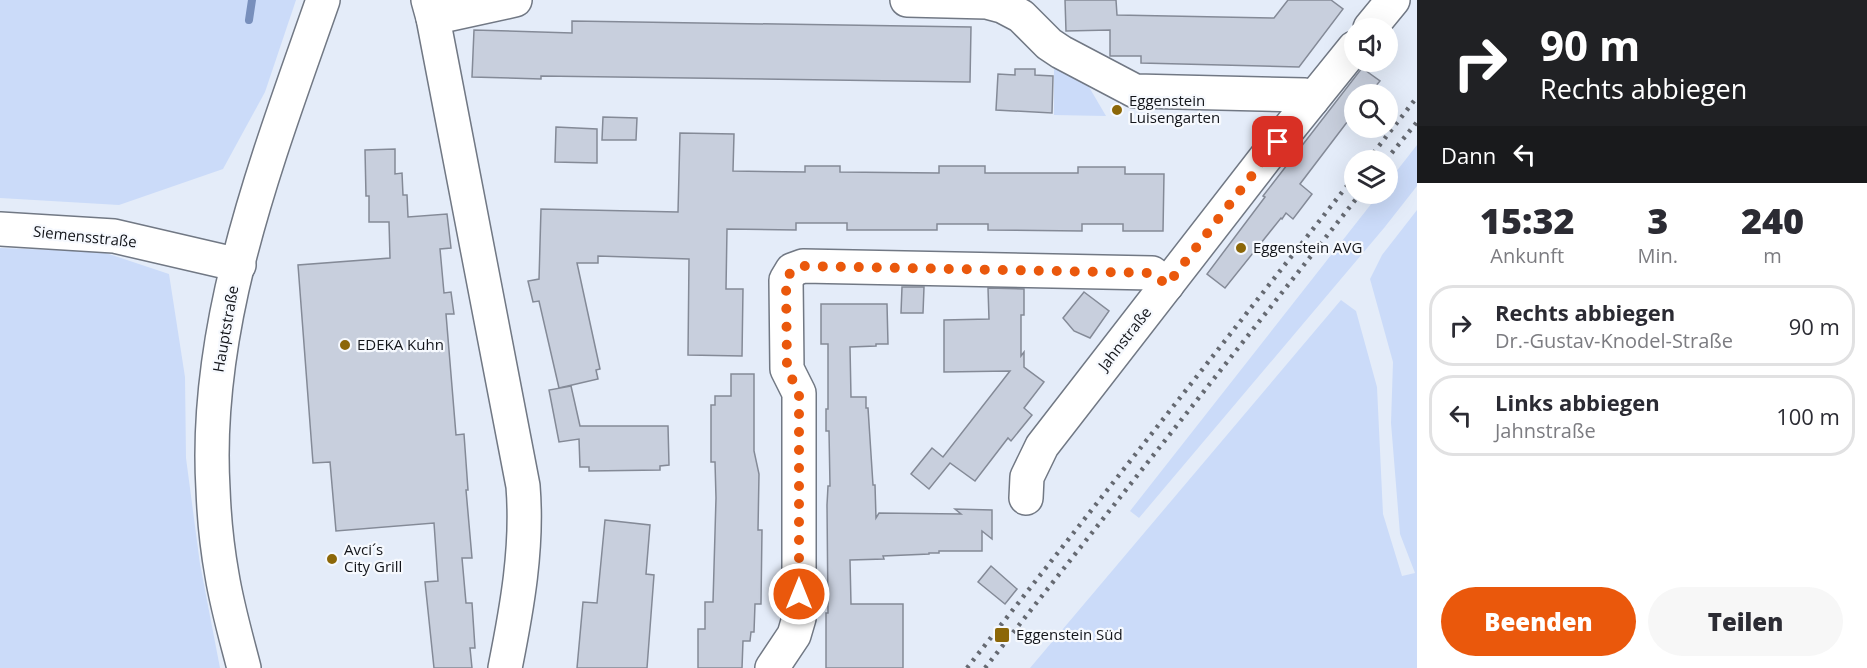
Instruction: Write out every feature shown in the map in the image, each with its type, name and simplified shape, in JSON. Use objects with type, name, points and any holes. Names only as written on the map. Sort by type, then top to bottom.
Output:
[{"type":"street","name":"Hauptstraße","points":[[244,668],[222,575],[213,489],[213,423],[222,340],[239,265],[269,158],[323,0]]},
{"type":"street","points":[[505,668],[520,585],[523,486],[430,9],[515,0]]},
{"type":"street","points":[[907,0],[987,2],[1002,6],[1021,16],[1048,44],[1060,52],[1135,91],[1305,95],[1312,99]]},
{"type":"street","points":[[1378,18],[1393,0]]},
{"type":"street","name":"Jahnstraße","points":[[1026,498],[1027,477],[1042,446],[1344,60]]},
{"type":"street","name":"Siemensstraße","points":[[0,229],[114,236],[239,265]]},
{"type":"street","points":[[772,668],[794,635],[799,618],[799,393],[787,369],[786,280],[792,270],[803,266],[1152,273],[1167,285]]},
{"type":"shaded area","points":[[0,0],[296,0],[265,92],[223,169],[119,205],[0,198]]},
{"type":"shaded area","points":[[1054,67],[1089,87],[1106,116],[1054,115]]},
{"type":"shaded area","points":[[1417,145],[1417,186],[1139,518],[1130,511],[1371,204],[1398,204],[1398,169]]},
{"type":"shaded area","points":[[1417,210],[1417,668],[1030,668],[1341,300],[1356,311],[1377,387],[1383,514],[1402,576],[1415,573],[1400,534],[1391,423],[1393,362],[1370,279],[1382,255]]},
{"type":"shaded area","points":[[0,248],[103,252],[169,274],[185,377],[186,458],[200,564],[220,668],[0,668]]},
{"type":"building","points":[[1065,0],[1116,0],[1117,15],[1274,18],[1288,0],[1331,0],[1343,9],[1299,67],[1141,63],[1141,56],[1110,56],[1110,30],[1066,31]]},
{"type":"building","points":[[572,21],[971,27],[970,82],[472,77],[474,30],[572,33]]},
{"type":"building","points":[[1015,69],[1035,69],[1035,75],[1053,76],[1052,113],[996,110],[998,74],[1015,75]]},
{"type":"building","points":[[1359,72],[1368,72],[1380,81],[1377,84],[1350,84]]},
{"type":"building","points":[[1344,91],[1344,126],[1300,184],[1312,194],[1293,219],[1286,213],[1281,218],[1225,288],[1207,274],[1265,197],[1263,196]]},
{"type":"building","points":[[603,117],[637,118],[636,140],[602,140]]},
{"type":"building","points":[[556,127],[597,129],[597,163],[555,162]]},
{"type":"building","points":[[680,133],[734,134],[733,171],[805,172],[805,166],[840,166],[840,172],[939,173],[939,166],[985,166],[985,173],[1078,173],[1078,167],[1125,167],[1125,174],[1164,174],[1163,231],[1123,231],[1123,224],[1082,224],[1082,231],[988,230],[988,224],[937,224],[937,230],[847,230],[847,223],[796,223],[796,230],[727,229],[726,289],[743,289],[742,356],[688,355],[689,259],[598,256],[598,263],[577,263],[600,369],[596,370],[598,379],[559,388],[539,301],[533,302],[528,281],[539,279],[541,209],[678,212]]},
{"type":"building","points":[[395,149],[395,174],[402,173],[403,195],[407,195],[408,217],[447,214],[451,248],[440,249],[444,293],[451,292],[454,314],[446,314],[456,435],[464,434],[472,558],[462,558],[466,603],[472,603],[475,648],[470,648],[472,668],[434,668],[425,582],[438,581],[434,523],[336,531],[330,462],[313,463],[298,265],[390,258],[389,222],[369,222],[365,150]]},
{"type":"building","points":[[902,287],[924,287],[923,313],[901,313]]},
{"type":"building","points":[[988,288],[1024,289],[1024,315],[1021,315],[1021,356],[1024,352],[1024,367],[1044,382],[1024,408],[1032,415],[1011,441],[1008,438],[975,481],[950,463],[929,489],[911,474],[932,448],[943,457],[1010,371],[944,372],[944,320],[989,319]]},
{"type":"building","points":[[1084,292],[1109,311],[1090,338],[1074,331],[1063,318]]},
{"type":"building","points":[[821,304],[887,304],[888,344],[850,347],[851,397],[866,397],[866,408],[868,408],[876,518],[879,513],[961,514],[955,509],[992,510],[992,539],[982,531],[982,551],[939,551],[939,553],[929,554],[883,556],[884,559],[850,560],[851,604],[903,604],[903,668],[826,668],[827,505],[828,486],[830,486],[829,431],[826,431],[828,344],[821,344]]},
{"type":"building","points":[[731,374],[754,374],[754,451],[759,474],[758,530],[762,530],[761,604],[755,604],[754,632],[751,632],[750,641],[743,641],[742,668],[698,668],[698,629],[705,629],[705,602],[713,602],[716,498],[715,462],[711,462],[711,405],[715,405],[715,396],[731,396]]},
{"type":"building","points":[[571,386],[580,426],[668,426],[669,465],[660,466],[660,470],[589,471],[589,467],[580,467],[579,439],[559,442],[549,390]]},
{"type":"building","points":[[605,520],[650,525],[646,574],[654,575],[647,668],[577,668],[583,602],[597,603]]},
{"type":"building","points":[[991,566],[1017,589],[1005,604],[978,582]]},
{"type":"waterway","points":[[249,20],[252,0]]},
{"type":"railway","points":[[1376,150],[1417,97]]},
{"type":"railway","points":[[1394,150],[1417,122]]},
{"type":"railway","points":[[967,668],[1344,190]]},
{"type":"railway","points":[[985,668],[1352,204]]},
{"type":"place","name":"Eggenstein Luisengarten","points":[[1117,110]]},
{"type":"place","name":"Eggenstein AVG","points":[[1241,248]]},
{"type":"place","name":"EDEKA Kuhn","points":[[345,345]]},
{"type":"place","name":"Avci´s City Grill","points":[[332,559]]},
{"type":"place","name":"Eggenstein Süd","points":[[1002,635]]},
{"type":"route","points":[[799,594],[799,393],[787,369],[786,280],[792,270],[803,266],[1152,273],[1167,285],[1278,142]]}]
